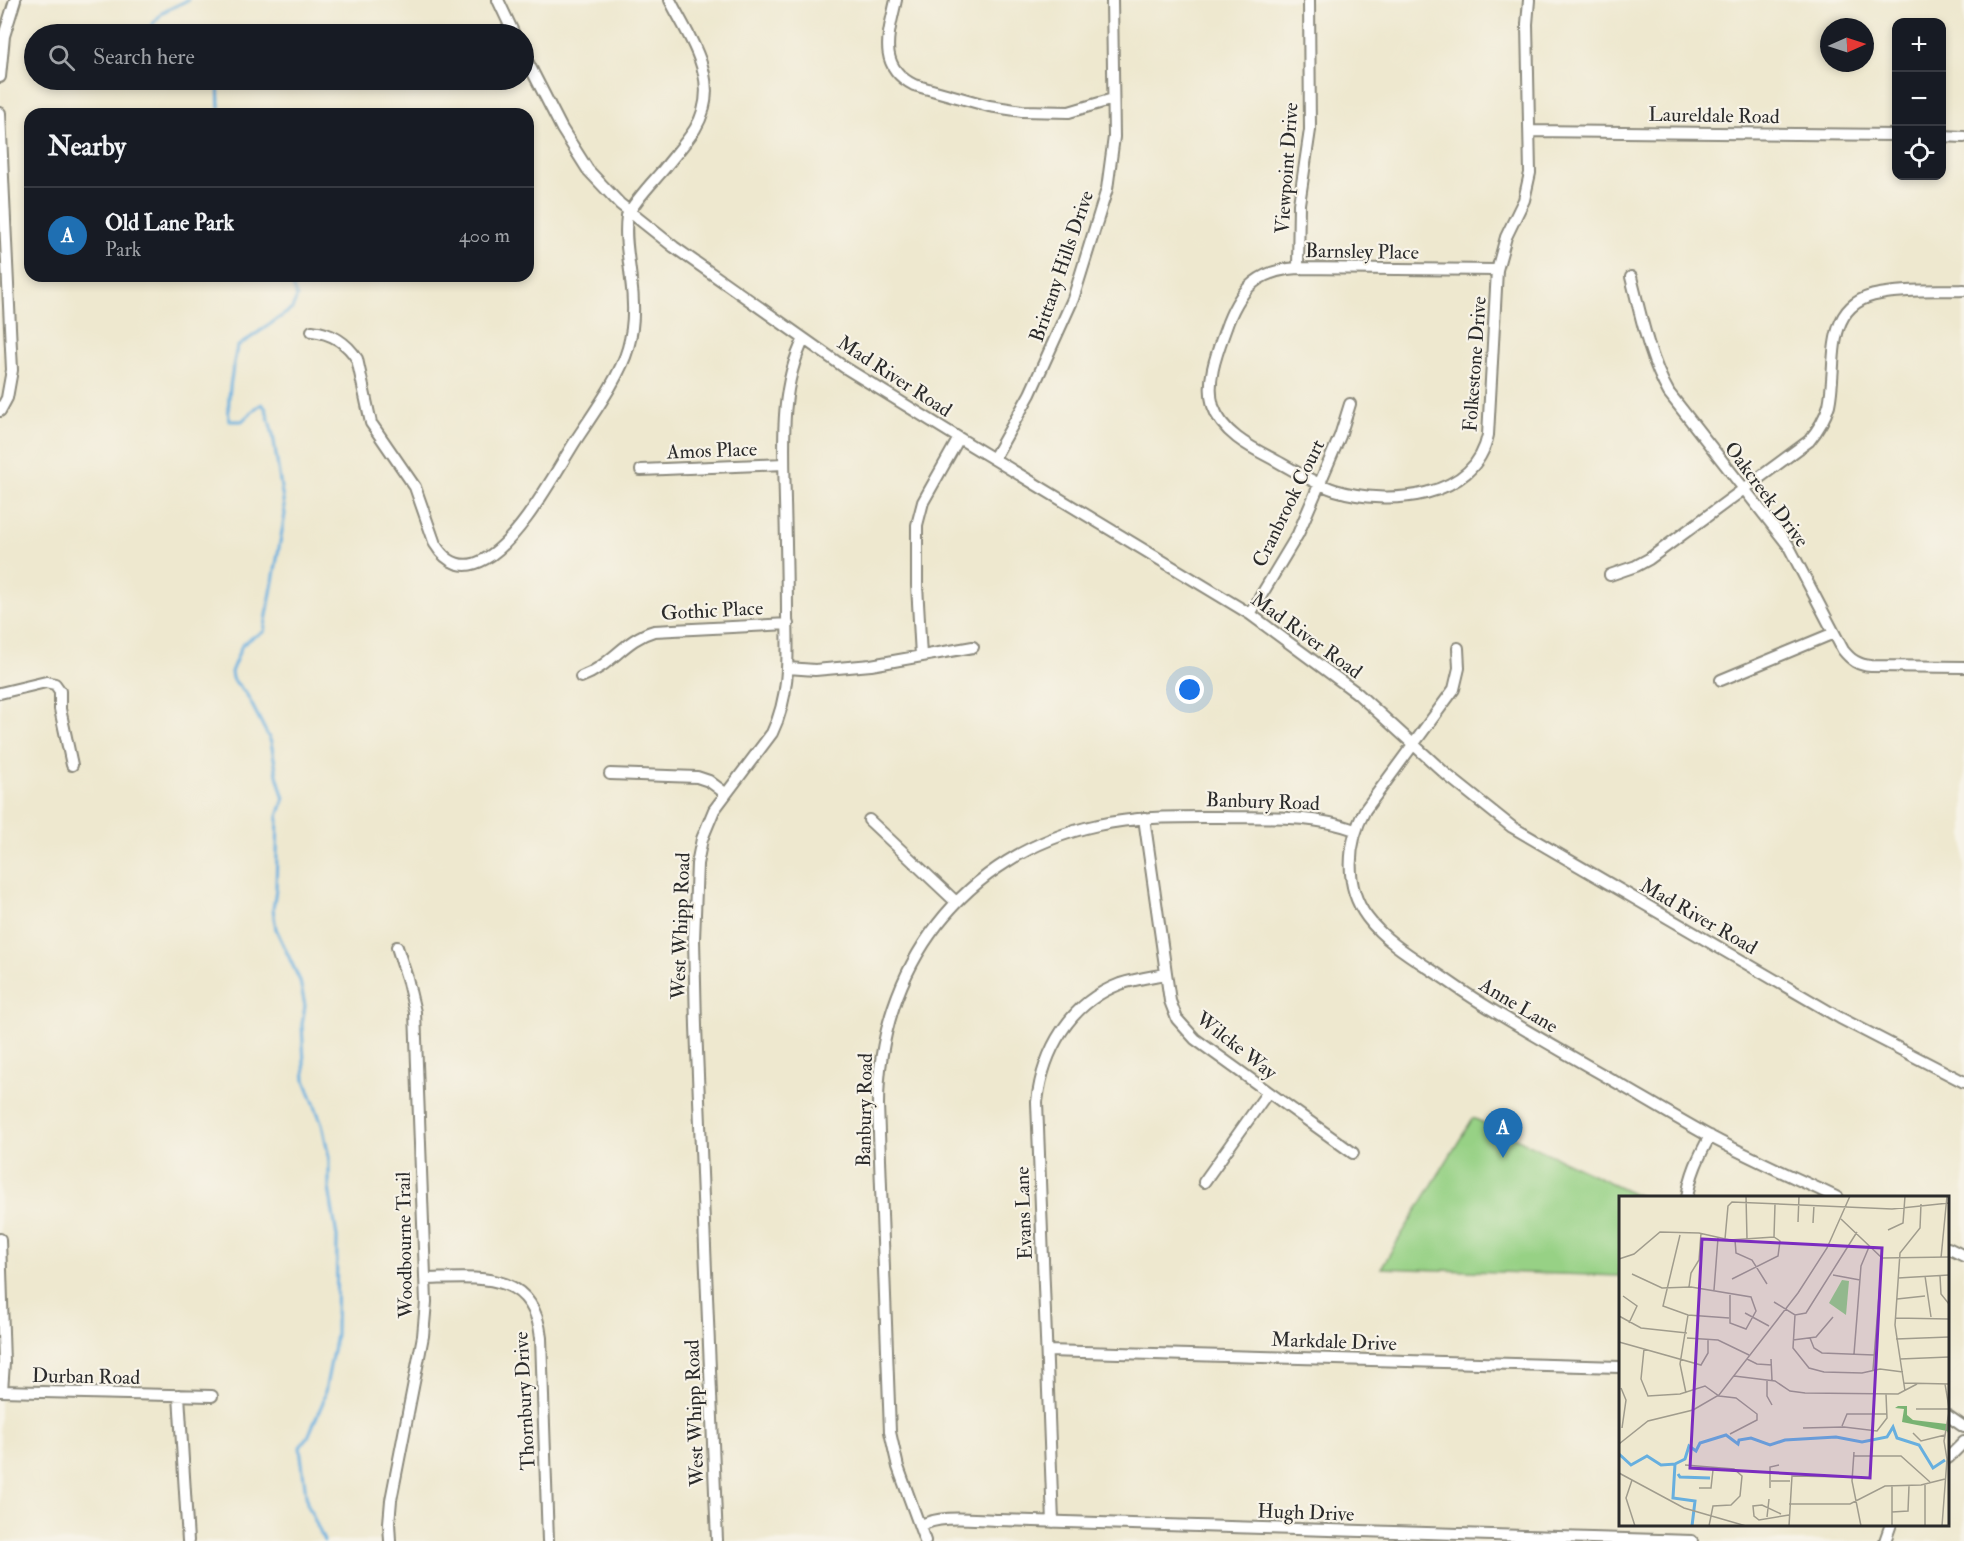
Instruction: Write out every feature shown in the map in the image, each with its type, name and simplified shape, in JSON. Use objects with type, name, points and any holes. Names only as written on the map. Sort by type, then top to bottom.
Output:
[{"type":"street","points":[[0,77],[4,36],[15,0]]},
{"type":"street","points":[[498,0],[508,24]]},
{"type":"street","points":[[312,331],[336,338],[351,350],[357,359],[371,423],[415,487],[440,552],[446,559],[459,564],[476,563],[493,554],[517,529],[598,406],[621,365],[628,348],[632,328],[631,280],[625,234],[629,212],[686,142],[705,107],[706,85],[700,59],[670,0]]},
{"type":"street","points":[[896,0],[887,48],[894,69],[905,81],[989,106],[1022,111],[1069,112],[1113,99]]},
{"type":"street","name":"Brittany Hills Drive","points":[[994,458],[1038,377],[1073,299],[1107,189],[1113,151],[1112,0]]},
{"type":"street","name":"Viewpoint Drive","points":[[1298,268],[1300,195],[1310,130],[1309,0]]},
{"type":"street","name":"Folkestone Drive","points":[[1238,300],[1224,334],[1211,380],[1210,393],[1218,417],[1229,432],[1320,484],[1356,495],[1376,498],[1412,496],[1445,486],[1473,467],[1481,457],[1488,435],[1497,307],[1497,270],[1506,237],[1528,188],[1530,131],[1527,24],[1529,0]]},
{"type":"street","name":"Mad River Road","points":[[534,74],[561,129],[605,190],[674,247],[804,339],[959,438],[1251,614],[1348,686],[1480,802],[1512,827],[1840,1018],[1964,1082]]},
{"type":"street","points":[[0,114],[2,203],[12,370],[7,398],[0,411]]},
{"type":"street","name":"Laureldale Road","points":[[1530,131],[1892,135]]},
{"type":"street","points":[[1946,136],[1964,137]]},
{"type":"street","name":"Barnsley Place","points":[[1238,300],[1249,286],[1260,278],[1276,271],[1298,268],[1497,270]]},
{"type":"street","name":"Oakcreek Drive","points":[[1631,277],[1648,342],[1662,380],[1688,420],[1788,545],[1834,633],[1850,658],[1863,665],[1964,667]]},
{"type":"street","points":[[1610,574],[1636,566],[1649,559],[1809,441],[1818,430],[1829,405],[1837,331],[1848,310],[1868,297],[1880,294],[1964,290]]},
{"type":"street","name":"West Whipp Road","points":[[717,1541],[696,1026],[694,949],[697,874],[702,839],[714,810],[772,733],[783,705],[788,668],[784,464],[787,399],[795,362],[804,339]]},
{"type":"street","name":"Cranbrook Court","points":[[1251,614],[1298,534],[1340,436],[1350,404]]},
{"type":"street","points":[[921,656],[917,585],[917,525],[923,502],[959,438]]},
{"type":"street","name":"Amos Place","points":[[642,470],[784,464]]},
{"type":"street","name":"Gothic Place","points":[[581,677],[603,667],[636,638],[654,631],[788,624]]},
{"type":"street","points":[[1721,680],[1834,633]]},
{"type":"street","points":[[788,668],[815,670],[871,665],[973,647]]},
{"type":"street","name":"Anne Lane","points":[[1458,648],[1459,668],[1454,689],[1365,810],[1355,830],[1350,863],[1351,876],[1356,896],[1366,916],[1394,943],[1506,1019],[1710,1136],[1836,1196]]},
{"type":"street","points":[[0,693],[46,682],[55,684],[60,691],[60,709],[72,765]]},
{"type":"street","points":[[610,774],[697,777],[709,781],[725,793]]},
{"type":"street","name":"Banbury Road","points":[[925,1541],[898,1467],[890,1432],[878,1080],[887,1026],[899,989],[921,948],[956,902],[1008,860],[1051,838],[1099,824],[1144,818],[1298,818],[1332,822],[1355,830]]},
{"type":"street","name":"Wilcke Way","points":[[1144,818],[1165,974],[1172,1009],[1184,1029],[1353,1153]]},
{"type":"street","points":[[869,820],[956,902]]},
{"type":"street","name":"Woodbourne Trail","points":[[390,1541],[391,1500],[423,1336],[425,1279],[415,1012],[410,987],[397,947]]},
{"type":"street","name":"Evans Lane","points":[[1053,1522],[1037,1101],[1040,1082],[1053,1043],[1072,1017],[1090,1001],[1122,983],[1165,974]]},
{"type":"street","points":[[1204,1182],[1268,1092]]},
{"type":"street","points":[[1687,1196],[1696,1163],[1710,1136]]},
{"type":"street","name":"Durban Road","points":[[0,1239],[4,1363],[1,1390],[212,1396]]},
{"type":"street","points":[[1949,1249],[1964,1256]]},
{"type":"street","name":"Thornbury Drive","points":[[425,1279],[479,1278],[507,1283],[522,1294],[537,1316],[541,1338],[548,1541]]},
{"type":"street","name":"Markdale Drive","points":[[1047,1351],[1619,1367]]},
{"type":"street","points":[[179,1395],[189,1541]]},
{"type":"street","points":[[1949,1417],[1964,1427]]},
{"type":"street","points":[[1949,1456],[1964,1442]]},
{"type":"street","name":"Hugh Drive","points":[[920,1526],[939,1519],[1692,1541]]},
{"type":"street","points":[[1885,1541],[1890,1526]]},
{"type":"green space","points":[[1473,1118],[1639,1196],[1619,1196],[1619,1276],[1381,1268]]},
{"type":"waterway","points":[[153,24],[163,12],[188,0]]},
{"type":"waterway","points":[[218,90],[219,108]]},
{"type":"waterway","points":[[291,282],[297,297],[292,309],[237,347],[230,384],[229,421],[242,421],[262,404],[266,409],[273,435],[285,514],[264,632],[242,645],[231,672],[232,678],[247,695],[271,742],[284,799],[278,816],[276,889],[273,909],[276,929],[300,981],[305,1006],[302,1024],[305,1080],[322,1124],[329,1157],[329,1188],[337,1237],[336,1335],[323,1402],[308,1437],[300,1447],[307,1503],[324,1541]]},
{"type":"place","name":"Old Lane Park","points":[[1503,1158]]}]
